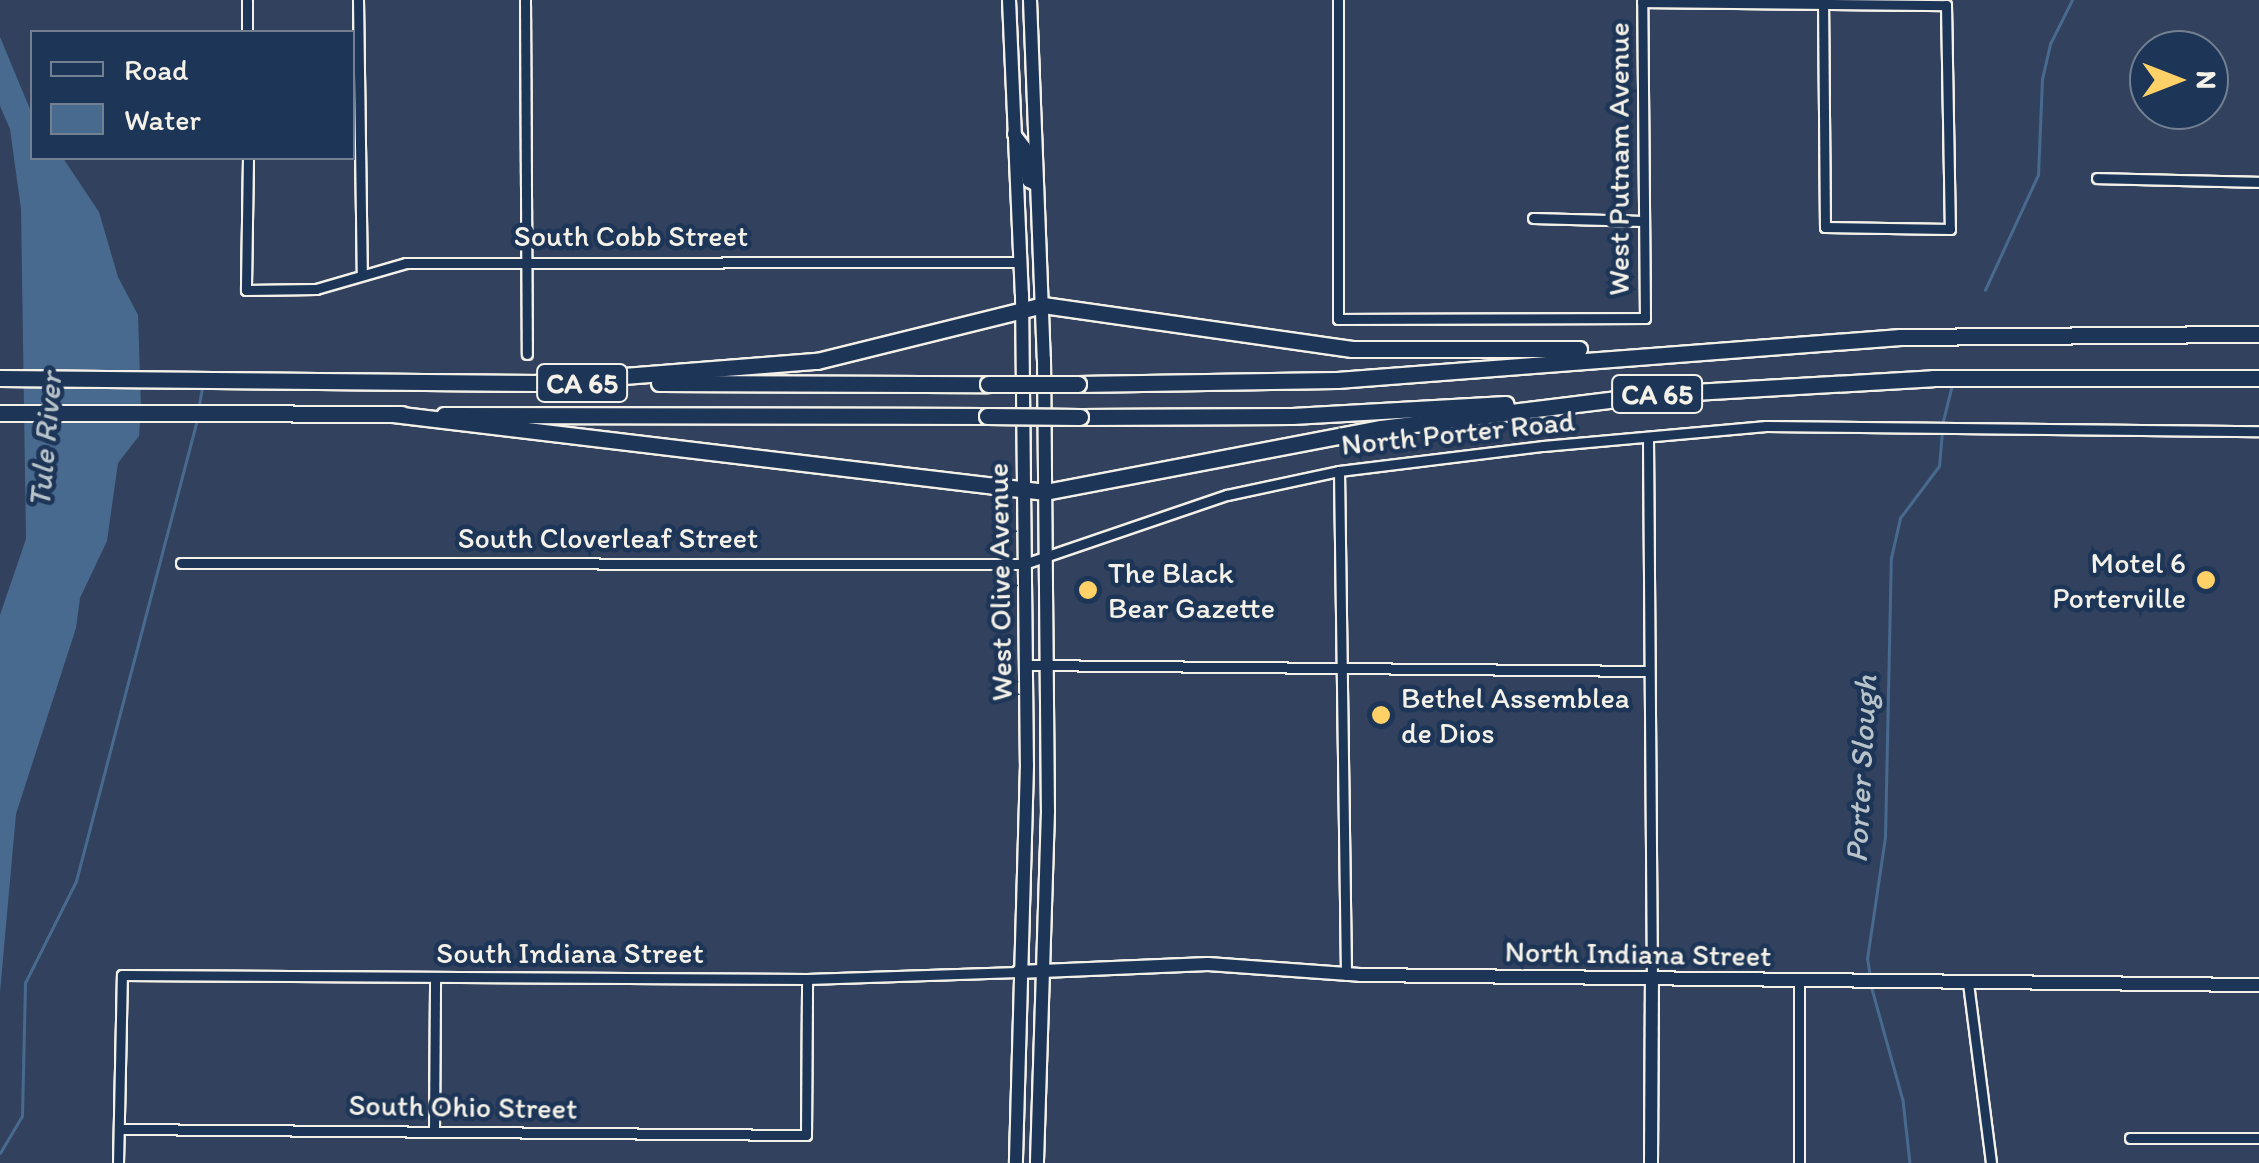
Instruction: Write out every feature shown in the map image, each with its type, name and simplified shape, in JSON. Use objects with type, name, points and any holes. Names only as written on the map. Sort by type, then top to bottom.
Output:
[{"type":"highway","points":[[535,383],[817,361],[1022,307],[1043,305],[1352,349],[1658,350]]},
{"type":"highway","name":"CA 65","points":[[0,378],[988,384],[1337,380],[1658,350],[1954,335],[2259,334]]},
{"type":"highway","name":"CA 65","points":[[0,413],[1325,415],[1933,378],[2259,378]]},
{"type":"highway","points":[[393,414],[1045,492],[1381,428],[1668,393]]},
{"type":"main road","name":"West Olive Avenue","points":[[1008,0],[1021,262],[1024,492],[1047,665],[1048,841],[1039,972],[1037,1163]]},
{"type":"main road","name":"West Olive Avenue","points":[[1016,1163],[1018,972],[1026,840],[1026,665],[1045,492],[1043,305],[1030,0]]},
{"type":"main road","points":[[1014,134],[1024,147],[1029,181],[1037,185]]},
{"type":"main road","name":"North Indiana Street","points":[[1018,972],[1208,964],[1346,974],[2259,985]]},
{"type":"main road","points":[[1651,1163],[1652,979]]},
{"type":"street","points":[[247,0],[247,30]]},
{"type":"street","points":[[358,0],[362,274]]},
{"type":"street","points":[[526,0],[530,262],[527,354]]},
{"type":"street","name":"West Putnam Avenue","points":[[1338,0],[1338,319],[1645,318],[1642,1]]},
{"type":"street","points":[[1642,1],[1946,5],[1950,229],[1825,227],[1823,4]]},
{"type":"street","name":"South Cobb Street","points":[[248,160],[246,290],[316,289],[406,262],[1021,262]]},
{"type":"street","points":[[2097,178],[2259,182]]},
{"type":"street","points":[[1533,218],[1644,221]]},
{"type":"street","name":"North Porter Road","points":[[1035,563],[1226,495],[1339,470],[1766,426],[2259,431]]},
{"type":"street","points":[[1648,439],[1652,979]]},
{"type":"street","points":[[1339,470],[1346,974]]},
{"type":"street","name":"South Cloverleaf Street","points":[[181,563],[1035,563]]},
{"type":"street","points":[[1026,665],[1649,671]]},
{"type":"street","name":"South Indiana Street","points":[[120,1129],[122,975],[806,979],[1018,972]]},
{"type":"street","points":[[434,1132],[435,978]]},
{"type":"street","name":"South Ohio Street","points":[[120,1129],[806,1135],[806,979]]},
{"type":"street","points":[[1798,1163],[1799,980]]},
{"type":"street","points":[[1968,983],[1991,1163]]},
{"type":"street","points":[[118,1163],[120,1129]]},
{"type":"street","points":[[2130,1138],[2259,1138]]},
{"type":"water","name":"Tule River","points":[[0,37],[30,109],[30,160],[64,160],[99,212],[118,277],[138,315],[141,408],[139,436],[118,463],[107,541],[80,598],[76,628],[16,814],[0,992],[0,615],[26,539],[21,209],[10,129],[0,106]]},
{"type":"waterway","name":"Porter Slough","points":[[1985,290],[2038,175],[2042,79],[2050,44],[2072,0]]},
{"type":"waterway","points":[[199,405],[202,388]]},
{"type":"waterway","name":"Porter Slough","points":[[1942,425],[1951,388]]},
{"type":"waterway","points":[[0,1153],[22,1116],[25,983],[76,881],[196,422]]},
{"type":"waterway","name":"Porter Slough","points":[[1870,977],[1867,959],[1885,837],[1891,558],[1900,518],[1939,466],[1942,433]]},
{"type":"waterway","name":"Porter Slough","points":[[1871,985],[1903,1100],[1910,1163]]},
{"type":"place","name":"Motel 6 Porterville","points":[[2206,580]]},
{"type":"place","name":"The Black Bear Gazette","points":[[1088,590]]},
{"type":"place","name":"Bethel Assemblea de Dios","points":[[1381,715]]}]
